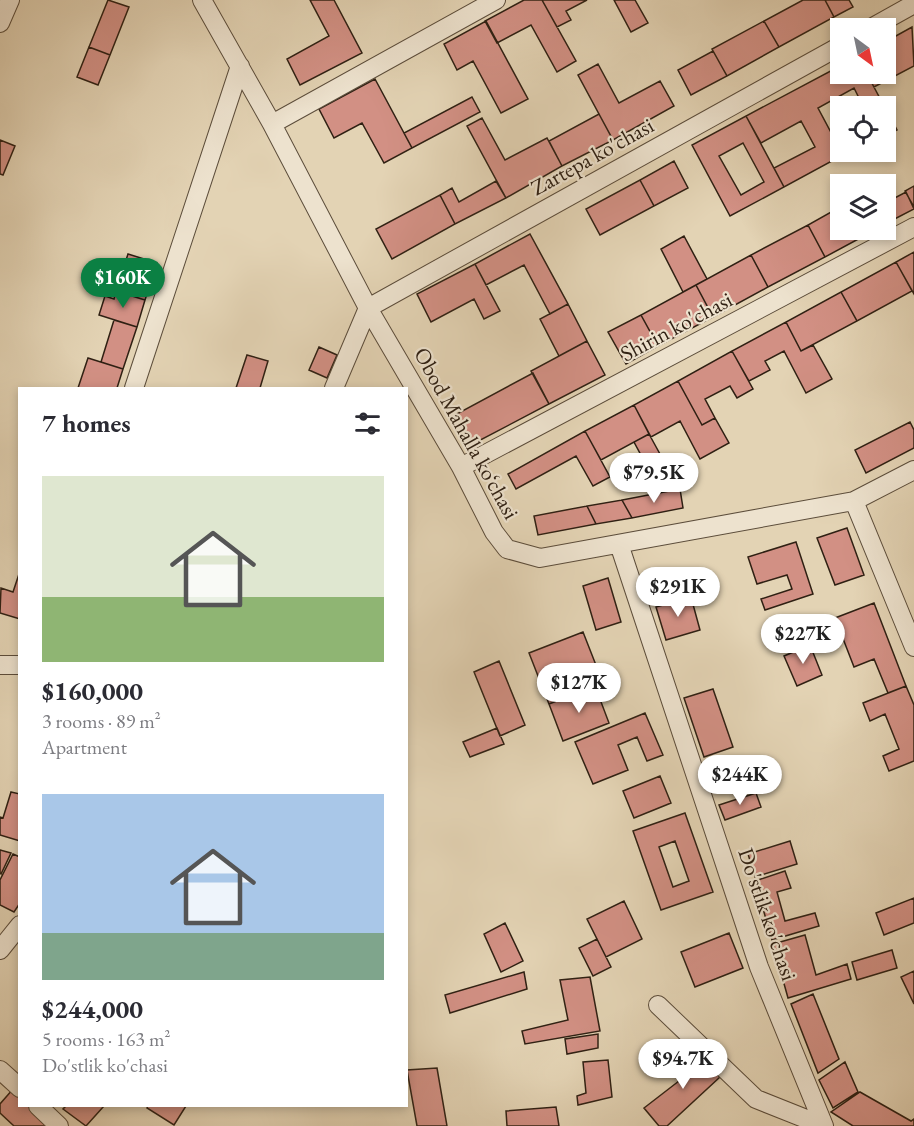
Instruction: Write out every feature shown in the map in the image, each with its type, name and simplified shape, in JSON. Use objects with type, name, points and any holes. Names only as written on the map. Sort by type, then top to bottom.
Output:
[{"type":"street","points":[[0,23],[10,0]]},
{"type":"street","name":"Obod Mahalla ko‘chasi","points":[[202,0],[272,124],[368,308],[461,467],[494,532],[507,549],[540,558],[854,501],[914,470]]},
{"type":"street","points":[[272,124],[496,0]]},
{"type":"street","points":[[889,18],[914,4]]},
{"type":"street","name":"Zartepa ko'chasi","points":[[368,308],[830,52]]},
{"type":"street","points":[[134,387],[240,66]]},
{"type":"street","name":"Shirin ko'chasi","points":[[461,467],[914,227]]},
{"type":"street","points":[[334,387],[368,308]]},
{"type":"street","points":[[854,501],[914,647]]},
{"type":"street","name":"Do'stlik ko'chasi","points":[[619,544],[759,967],[824,1126]]},
{"type":"street","points":[[0,665],[18,665]]},
{"type":"street","points":[[0,950],[18,927]]},
{"type":"street","points":[[658,1005],[756,1099],[824,1126]]},
{"type":"street","points":[[0,1070],[18,1086]]},
{"type":"street","points":[[39,1107],[59,1126]]},
{"type":"building","points":[[108,0],[129,7],[110,55],[89,47]]},
{"type":"building","points":[[310,0],[334,0],[362,53],[300,85],[287,59],[329,36]]},
{"type":"building","points":[[524,0],[542,0],[576,61],[557,72],[531,25],[497,43],[485,21]]},
{"type":"building","points":[[542,0],[587,0],[566,11],[571,20],[557,27]]},
{"type":"building","points":[[614,0],[635,0],[648,23],[631,32]]},
{"type":"building","points":[[803,0],[825,0],[834,17],[779,47],[764,21]]},
{"type":"building","points":[[825,0],[849,0],[853,7],[834,17]]},
{"type":"building","points":[[486,21],[528,99],[501,113],[473,61],[457,70],[444,44]]},
{"type":"building","points":[[764,21],[779,47],[727,76],[712,49]]},
{"type":"building","points":[[912,27],[914,66],[896,75],[896,36]]},
{"type":"building","points":[[89,47],[110,55],[98,85],[77,77]]},
{"type":"building","points":[[713,51],[727,76],[691,95],[678,70]]},
{"type":"building","points":[[598,64],[619,103],[660,81],[674,106],[613,140],[578,75]]},
{"type":"building","points":[[830,71],[830,84],[872,84],[879,96],[858,96],[854,88],[840,96],[830,96],[830,101],[818,108],[830,131],[830,162],[784,187],[774,168],[815,147],[801,121],[761,143],[746,116]]},
{"type":"building","points":[[375,79],[412,148],[384,163],[362,123],[334,138],[319,109]]},
{"type":"building","points":[[472,97],[480,112],[412,148],[404,133]]},
{"type":"building","points":[[599,114],[613,140],[562,166],[549,141]]},
{"type":"building","points":[[746,116],[784,187],[730,216],[692,145]],"holes":[[[743,143],[764,182],[741,195],[719,156]]]},
{"type":"building","points":[[482,118],[505,160],[547,138],[562,166],[506,198],[467,126]]},
{"type":"building","points":[[0,140],[15,146],[3,175],[0,174]]},
{"type":"building","points":[[674,161],[688,188],[654,206],[640,180]]},
{"type":"building","points":[[640,180],[654,206],[600,235],[586,209]]},
{"type":"building","points":[[496,181],[506,198],[455,224],[440,195],[452,188],[459,202]]},
{"type":"building","points":[[914,186],[914,207],[905,191]]},
{"type":"building","points":[[906,192],[914,209],[896,218],[896,197]]},
{"type":"building","points":[[440,195],[455,224],[392,259],[376,229]]},
{"type":"building","points":[[830,213],[830,240],[856,240],[825,257],[808,225]]},
{"type":"building","points":[[808,225],[825,257],[768,287],[751,255]]},
{"type":"building","points":[[530,234],[568,304],[550,314],[524,265],[486,285],[475,264]]},
{"type":"building","points":[[684,236],[707,279],[683,292],[661,249]]},
{"type":"building","points":[[914,252],[914,294],[896,262]]},
{"type":"building","points":[[128,254],[157,263],[145,300],[116,291]]},
{"type":"building","points":[[751,255],[768,287],[713,317],[696,285]]},
{"type":"building","points":[[896,262],[912,291],[857,321],[841,292]]},
{"type":"building","points":[[475,264],[500,311],[484,319],[474,299],[431,322],[417,294]]},
{"type":"building","points":[[696,285],[713,317],[658,346],[641,315]]},
{"type":"building","points":[[116,291],[145,300],[137,327],[99,315],[105,296],[114,299]]},
{"type":"building","points":[[841,292],[857,321],[801,351],[786,322]]},
{"type":"building","points":[[568,304],[587,341],[559,356],[540,319]]},
{"type":"building","points":[[641,315],[658,346],[626,364],[608,332]]},
{"type":"building","points":[[114,320],[137,327],[123,369],[101,362]]},
{"type":"building","points":[[786,322],[801,351],[813,345],[832,379],[806,393],[784,351],[765,361],[770,370],[749,381],[732,351]]},
{"type":"building","points":[[587,341],[605,375],[549,404],[531,371]]},
{"type":"building","points":[[319,347],[337,355],[327,378],[309,370]]},
{"type":"building","points":[[732,351],[753,389],[737,398],[730,386],[705,399],[715,418],[702,425],[678,381]]},
{"type":"building","points":[[247,355],[268,361],[260,387],[236,387]]},
{"type":"building","points":[[88,358],[123,369],[117,387],[78,387]]},
{"type":"building","points":[[533,373],[549,404],[469,446],[453,416]]},
{"type":"building","points":[[678,381],[702,425],[715,418],[729,443],[700,459],[680,421],[651,437],[634,405]]},
{"type":"building","points":[[634,405],[649,434],[601,460],[585,431]]},
{"type":"building","points":[[910,422],[914,430],[914,448],[866,473],[855,450]]},
{"type":"building","points":[[585,431],[610,477],[593,486],[576,456],[516,489],[508,474]]},
{"type":"building","points":[[649,434],[672,476],[657,485],[634,442]]},
{"type":"building","points":[[680,489],[683,508],[632,518],[622,500]]},
{"type":"building","points":[[622,500],[632,518],[596,524],[587,506]]},
{"type":"building","points":[[587,506],[596,524],[538,535],[534,516]]},
{"type":"building","points":[[847,528],[864,575],[835,585],[817,538]]},
{"type":"building","points":[[796,542],[813,594],[765,610],[761,599],[792,589],[787,575],[757,584],[748,557]]},
{"type":"building","points":[[18,577],[18,618],[0,613],[1,588],[13,592]]},
{"type":"building","points":[[608,578],[621,622],[596,630],[583,586]]},
{"type":"building","points":[[691,597],[700,630],[666,640],[656,607]]},
{"type":"building","points":[[874,603],[906,686],[888,693],[874,659],[854,667],[835,618]]},
{"type":"building","points":[[583,632],[603,683],[549,704],[529,653]]},
{"type":"building","points":[[810,645],[822,675],[797,686],[784,656]]},
{"type":"building","points":[[499,661],[525,725],[500,736],[474,672]]},
{"type":"building","points":[[595,686],[609,723],[563,741],[549,704]]},
{"type":"building","points":[[906,686],[914,705],[914,761],[889,771],[883,756],[899,749],[885,714],[870,721],[863,703]]},
{"type":"building","points":[[713,689],[733,747],[704,757],[684,698]]},
{"type":"building","points":[[645,713],[663,755],[647,761],[637,737],[618,745],[628,770],[593,784],[575,742]]},
{"type":"building","points":[[497,728],[504,744],[470,757],[463,742]]},
{"type":"building","points":[[660,776],[671,803],[634,818],[623,791]]},
{"type":"building","points":[[11,792],[18,794],[18,840],[0,835],[0,817],[3,818]]},
{"type":"building","points":[[756,793],[761,807],[725,820],[719,805]]},
{"type":"building","points":[[685,813],[713,892],[661,910],[633,831]],"holes":[[[675,841],[689,881],[673,887],[659,847]]]},
{"type":"building","points":[[790,841],[797,864],[755,877],[748,854]]},
{"type":"building","points":[[0,850],[11,853],[1,874],[0,873]]},
{"type":"building","points":[[13,854],[18,856],[18,906],[14,912],[0,905],[0,880]]},
{"type":"building","points":[[785,871],[791,888],[777,892],[785,921],[815,913],[819,926],[772,940],[755,881]]},
{"type":"building","points":[[914,898],[914,923],[884,935],[876,913]]},
{"type":"building","points":[[624,901],[642,939],[606,957],[587,919]]},
{"type":"building","points":[[505,923],[523,961],[501,972],[484,934]]},
{"type":"building","points":[[729,933],[743,968],[695,987],[681,952]]},
{"type":"building","points":[[805,935],[816,975],[847,964],[851,979],[788,998],[773,944]]},
{"type":"building","points":[[597,939],[611,967],[593,976],[579,948]]},
{"type":"building","points":[[892,950],[897,968],[857,980],[852,962]]},
{"type":"building","points":[[914,971],[914,1004],[901,977]]},
{"type":"building","points":[[524,972],[527,989],[450,1013],[445,995]]},
{"type":"building","points":[[590,977],[600,1031],[525,1044],[522,1031],[568,1020],[560,980]]},
{"type":"building","points":[[813,994],[839,1059],[818,1073],[791,1004]]},
{"type":"building","points":[[598,1034],[598,1048],[567,1054],[565,1039]]},
{"type":"building","points":[[693,1048],[720,1077],[667,1126],[659,1126],[644,1108],[688,1074],[678,1063]]},
{"type":"building","points":[[608,1060],[612,1097],[578,1105],[577,1096],[586,1093],[583,1062]]},
{"type":"building","points":[[845,1062],[858,1092],[833,1108],[819,1080]]},
{"type":"building","points":[[437,1068],[447,1126],[417,1126],[408,1070]]},
{"type":"building","points":[[13,1089],[18,1093],[18,1107],[31,1107],[51,1126],[14,1126],[0,1113],[0,1104]]},
{"type":"building","points":[[860,1092],[911,1121],[914,1119],[914,1126],[853,1126],[831,1112]]},
{"type":"building","points":[[65,1107],[103,1107],[86,1126],[63,1109]]},
{"type":"building","points":[[148,1107],[185,1107],[174,1125]]},
{"type":"building","points":[[556,1107],[559,1126],[507,1126],[506,1111]]}]
